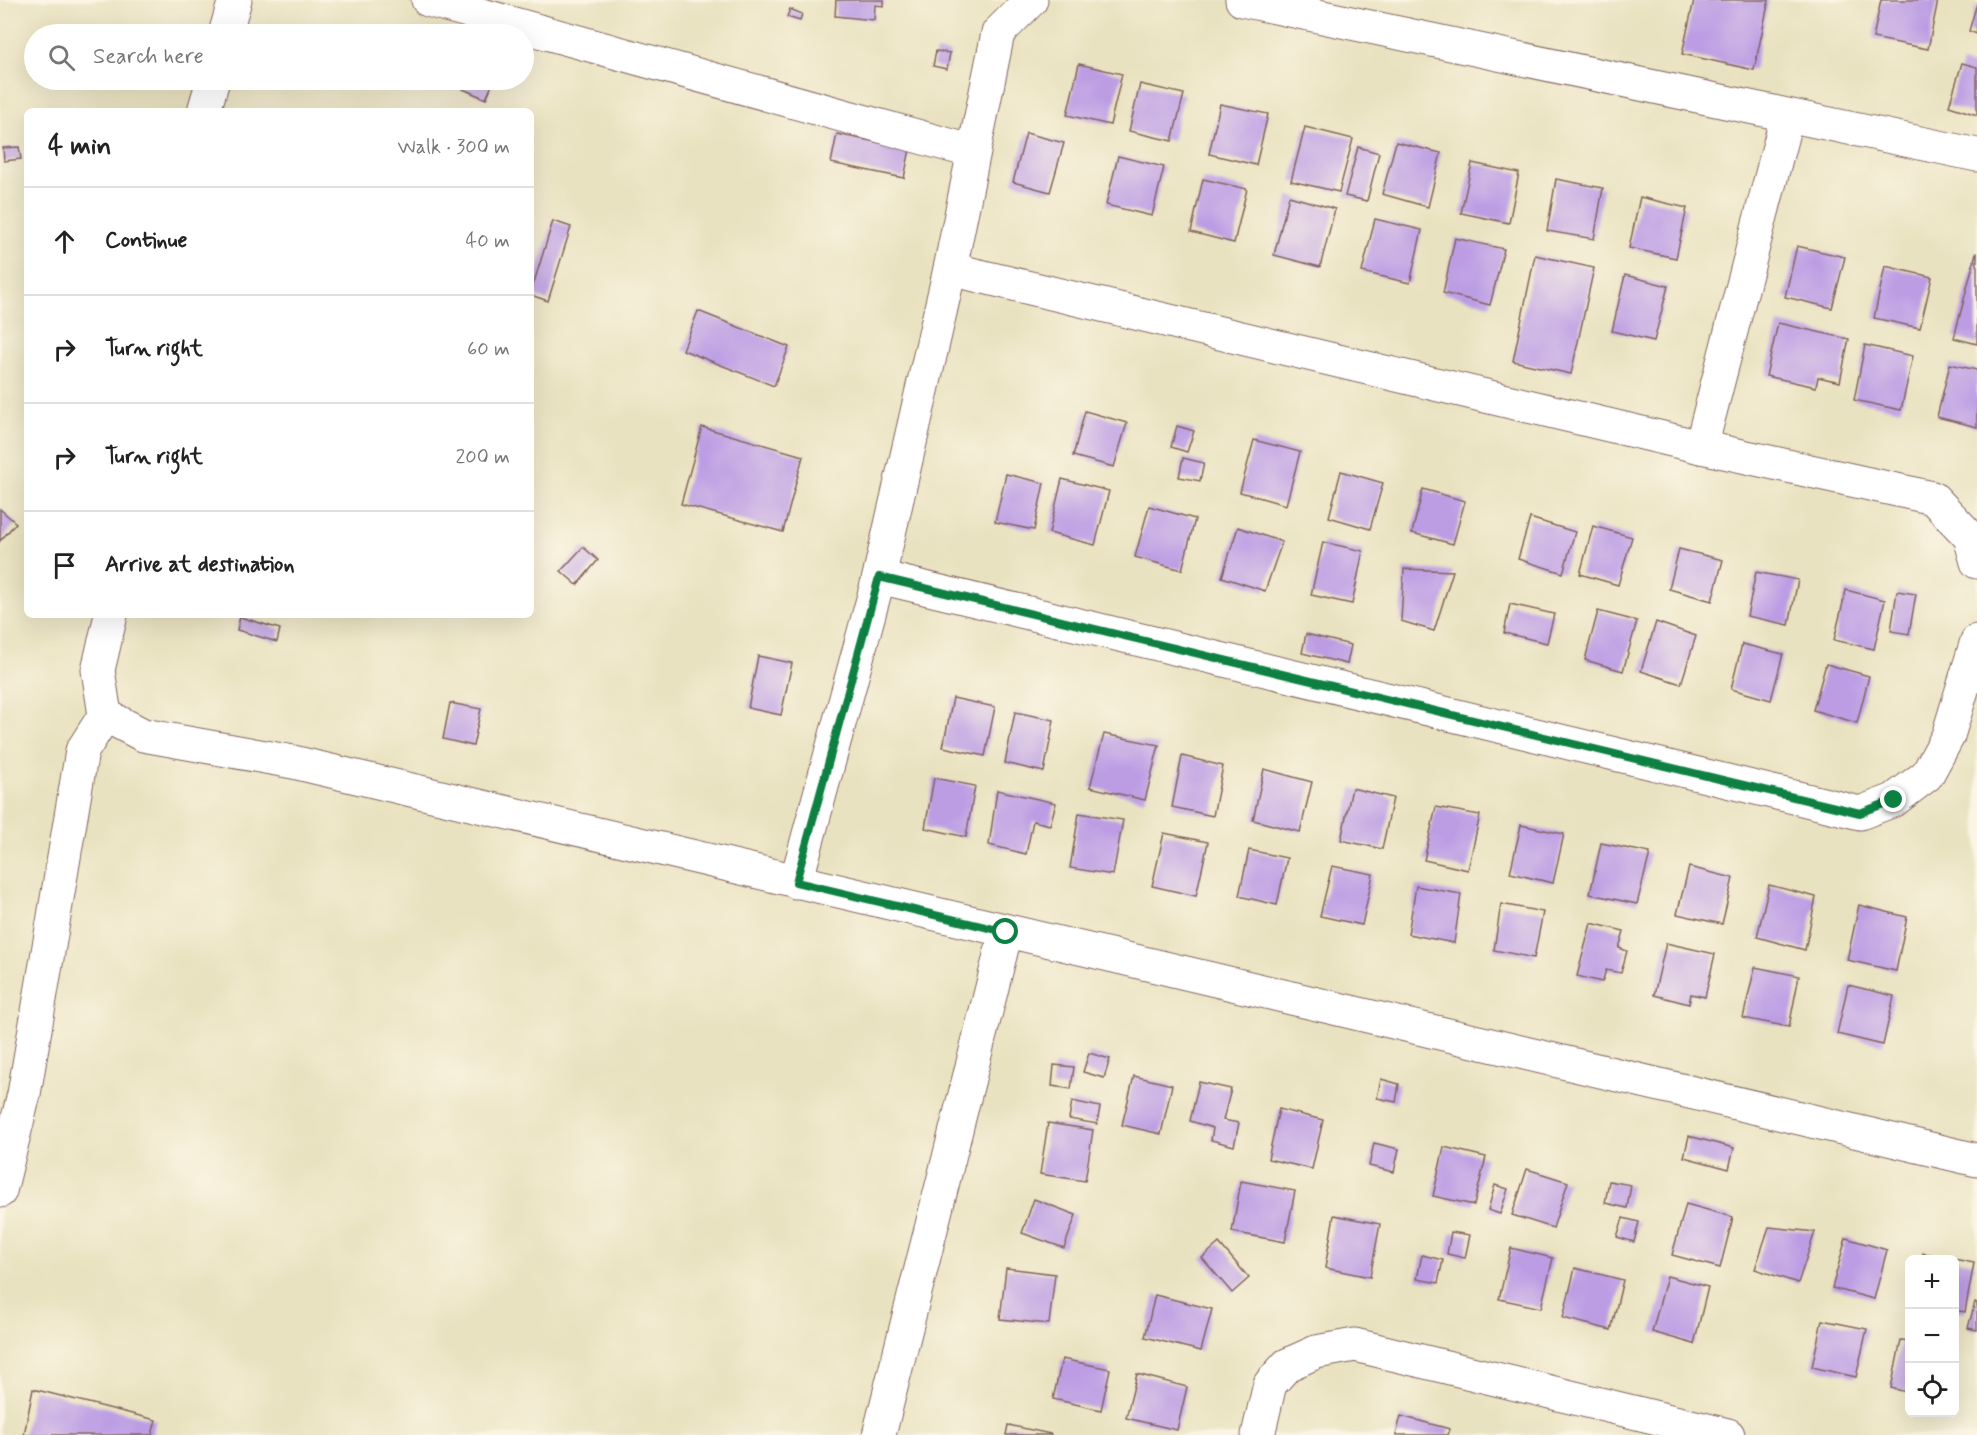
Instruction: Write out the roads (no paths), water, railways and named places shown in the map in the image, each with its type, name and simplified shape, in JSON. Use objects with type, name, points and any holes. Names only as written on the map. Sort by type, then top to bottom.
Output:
[{"type":"street","points":[[228,24],[235,0]]},
{"type":"street","points":[[428,0],[514,24]]},
{"type":"street","points":[[796,882],[879,577],[950,269],[998,33],[1031,0]]},
{"type":"street","points":[[1242,0],[1977,155]]},
{"type":"street","points":[[534,30],[974,152]]},
{"type":"street","points":[[205,108],[210,90]]},
{"type":"street","points":[[1701,447],[1787,116]]},
{"type":"street","points":[[950,269],[1701,447],[1933,498],[1970,537],[1977,562]]},
{"type":"street","points":[[879,577],[1860,813],[1894,800],[1927,775],[1948,736],[1977,641]]},
{"type":"street","points":[[0,1191],[24,1094],[82,751],[105,715],[98,670],[110,618]]},
{"type":"street","points":[[105,715],[143,735],[293,762],[1977,1160]]},
{"type":"street","points":[[879,1435],[1006,932]]},
{"type":"street","points":[[1258,1435],[1270,1384],[1287,1365],[1316,1352],[1355,1345],[1728,1435]]}]
